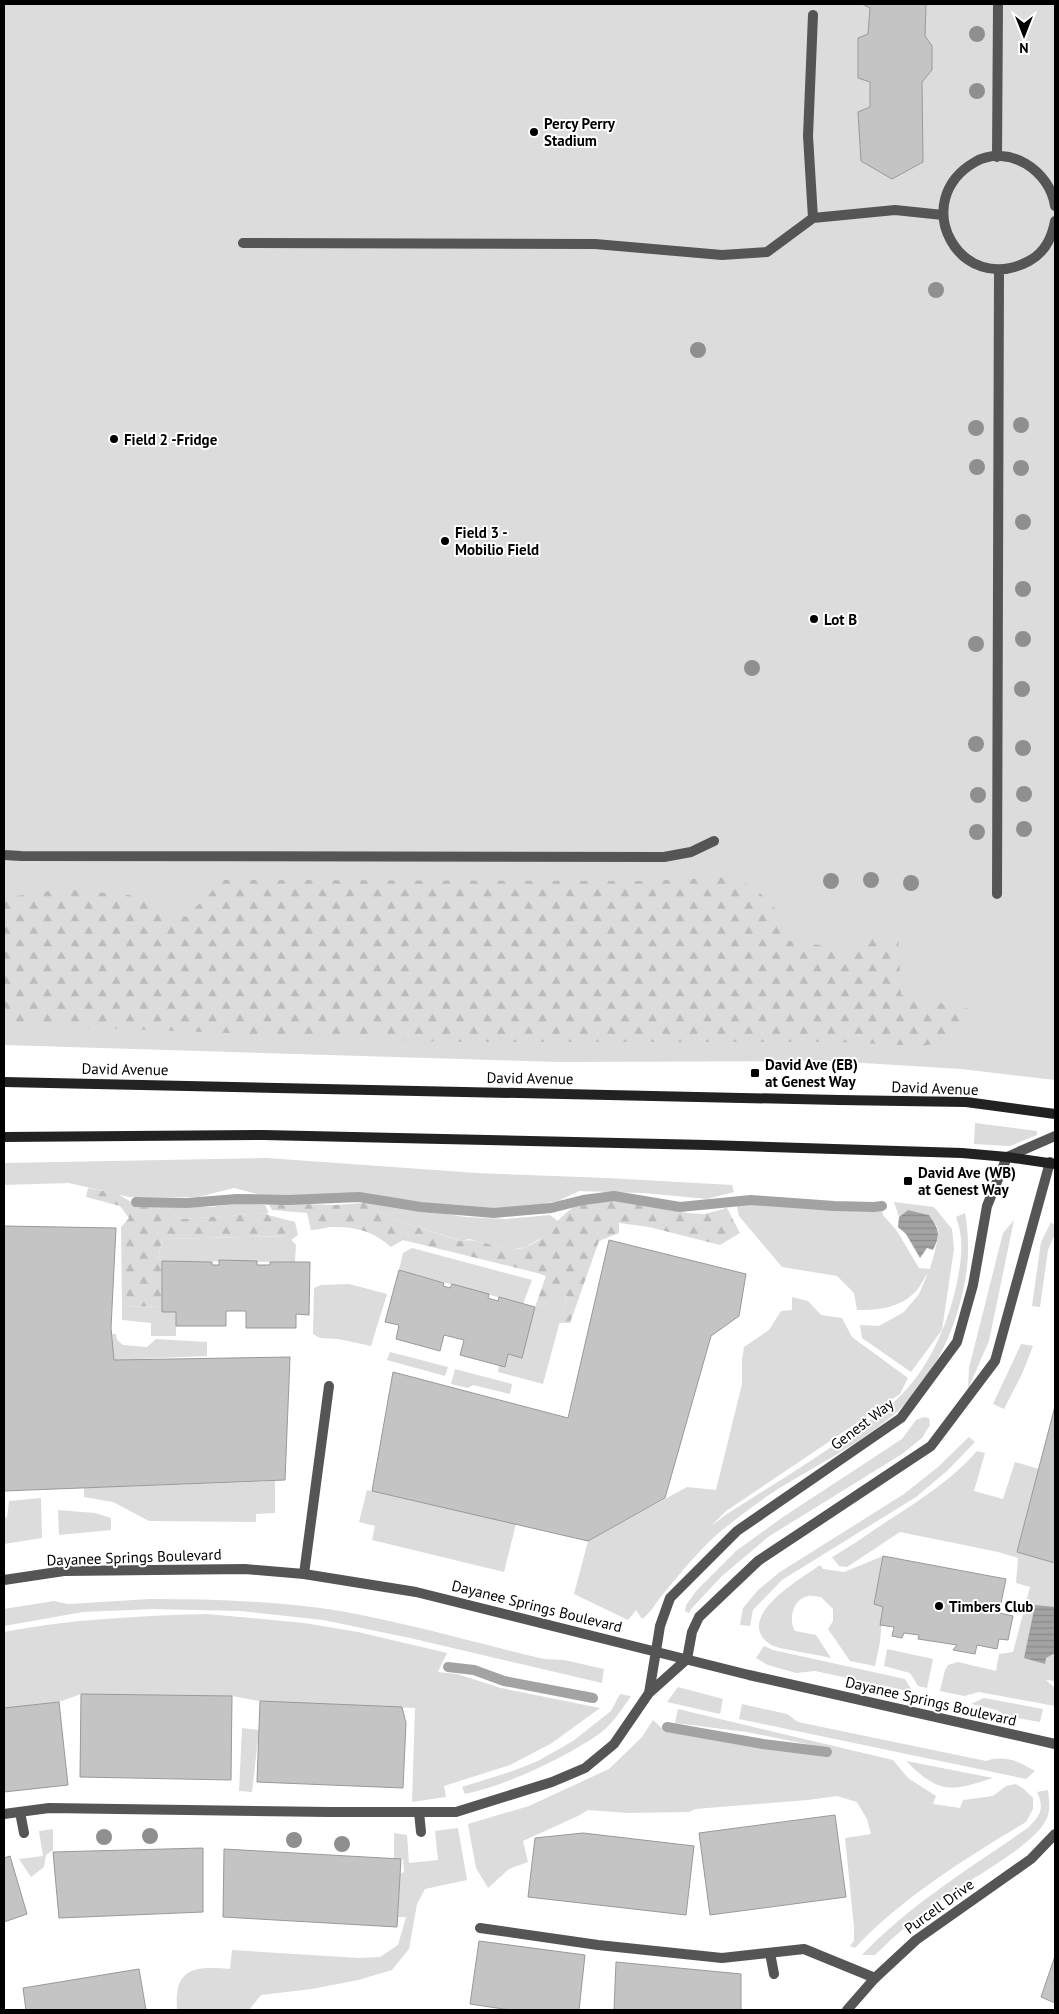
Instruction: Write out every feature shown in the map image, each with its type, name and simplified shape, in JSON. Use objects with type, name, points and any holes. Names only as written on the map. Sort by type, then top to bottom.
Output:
[{"type":"main road","name":"David Avenue","points":[[4,1082],[966,1102],[1055,1114]]},
{"type":"main road","points":[[4,1137],[273,1135],[707,1145],[962,1153],[1007,1156],[1052,1163]]},
{"type":"street","points":[[997,156],[998,4]]},
{"type":"street","points":[[813,15],[808,136],[813,218]]},
{"type":"street","points":[[1055,206],[1054,196],[1046,180],[1032,167],[1016,159],[997,156],[978,161],[961,171],[949,187],[943,206],[944,226],[952,244],[965,258],[982,267],[999,270],[1019,266],[1034,258],[1046,247],[1054,232],[1055,222]]},
{"type":"street","points":[[243,243],[595,244],[722,255],[767,252],[813,218],[895,210],[944,215]]},
{"type":"street","points":[[998,894],[999,270]]},
{"type":"street","points":[[4,854],[21,856],[664,857],[691,852],[714,841]]},
{"type":"street","points":[[1007,1156],[1055,1136]]},
{"type":"street","name":"Genest Way","points":[[649,1693],[660,1626],[670,1598],[737,1531],[901,1418],[957,1342],[974,1285],[986,1206],[1007,1156]]},
{"type":"street","points":[[4,1814],[49,1808],[456,1812],[552,1782],[585,1768],[614,1744],[649,1693],[687,1659],[692,1632],[699,1617],[758,1561],[932,1446],[995,1362],[1052,1163]]},
{"type":"street","points":[[304,1574],[329,1386]]},
{"type":"street","name":"Dayanee Springs Boulevard","points":[[4,1580],[64,1571],[245,1569],[304,1574],[416,1592],[750,1675],[1055,1744]]},
{"type":"street","points":[[20,1812],[24,1833]]},
{"type":"street","points":[[419,1812],[421,1832]]},
{"type":"street","name":"Purcell Drive","points":[[847,2010],[875,1978],[916,1940],[1031,1859],[1055,1834]]},
{"type":"street","points":[[480,1928],[722,1958],[804,1949],[875,1978]]},
{"type":"street","points":[[770,1953],[774,1974]]},
{"type":"green space","points":[[4,4],[1055,4],[1055,1080],[961,1069],[831,1061],[561,1062],[4,1045]]},
{"type":"green space","points":[[732,877],[754,887],[774,907],[784,940],[825,946],[854,947],[867,938],[898,933],[901,995],[969,1009],[969,1019],[955,1039],[923,1046],[840,1042],[444,1042],[4,1024],[4,898],[62,889],[129,895],[186,917],[223,880],[648,881]]},
{"type":"green space","points":[[975,1123],[1037,1131],[1037,1135],[1010,1146],[974,1144]]},
{"type":"green space","points":[[267,1158],[477,1173],[732,1185],[734,1192],[707,1199],[643,1193],[579,1191],[558,1201],[524,1208],[463,1208],[360,1193],[265,1196],[234,1188],[198,1197],[129,1197],[69,1183],[4,1185],[4,1163]]},
{"type":"green space","points":[[88,1188],[118,1194],[136,1205],[163,1207],[183,1219],[266,1213],[295,1222],[298,1235],[291,1240],[287,1236],[162,1239],[158,1260],[162,1261],[162,1306],[122,1307],[121,1227],[129,1218],[120,1206],[86,1197]]},
{"type":"green space","points":[[597,1200],[622,1200],[687,1213],[705,1214],[727,1208],[740,1233],[720,1245],[649,1227],[619,1223],[619,1233],[599,1241],[570,1323],[559,1323],[567,1296],[535,1307],[546,1276],[403,1240],[391,1247],[370,1233],[348,1227],[311,1230],[307,1213],[272,1210],[268,1203],[335,1205],[376,1202],[378,1211],[401,1222],[461,1241],[477,1241],[502,1248],[518,1249],[533,1244],[540,1239],[571,1209]]},
{"type":"green space","points":[[376,1202],[465,1217],[506,1219],[550,1215],[558,1221],[549,1233],[526,1247],[510,1250],[469,1239],[462,1241],[401,1222],[378,1211]]},
{"type":"green space","points":[[894,1202],[934,1207],[952,1229],[954,1249],[942,1330],[911,1372],[862,1338],[860,1325],[879,1326],[904,1312],[919,1294],[928,1273],[917,1290],[904,1301],[890,1307],[857,1310],[854,1293],[837,1276],[782,1267],[739,1216],[736,1203],[882,1210],[883,1215],[897,1231],[919,1268],[930,1269],[938,1236],[937,1226],[929,1215],[908,1210],[899,1217]]},
{"type":"green space","points":[[242,1203],[265,1205],[269,1213],[183,1219],[163,1207],[211,1207]]},
{"type":"green space","points":[[965,1213],[968,1238],[967,1262],[964,1286],[954,1323],[927,1377],[899,1410],[868,1434],[769,1495],[726,1527],[694,1558],[642,1619],[636,1610],[628,1620],[574,1594],[588,1541],[687,1487],[716,1490],[742,1384],[744,1347],[769,1330],[781,1311],[792,1310],[792,1297],[808,1301],[821,1315],[842,1318],[852,1337],[908,1378],[900,1394],[726,1511],[711,1526],[830,1448],[896,1400],[907,1389],[926,1362],[947,1318],[961,1261],[961,1243],[956,1217]]},
{"type":"green space","points":[[1014,1220],[989,1341],[968,1389],[969,1368],[1003,1233]]},
{"type":"green space","points":[[1051,1222],[1055,1226],[1055,1234],[1048,1250],[1040,1307],[1032,1306],[1041,1242]]},
{"type":"green space","points":[[288,1236],[296,1245],[295,1262],[158,1261],[162,1239]]},
{"type":"green space","points":[[412,1248],[532,1280],[523,1304],[399,1270],[403,1253]]},
{"type":"green space","points":[[349,1284],[387,1294],[371,1346],[338,1339],[320,1338],[313,1334],[314,1288],[321,1285]]},
{"type":"green space","points":[[567,1295],[543,1384],[498,1372],[499,1366],[505,1367],[508,1354],[522,1357],[535,1307]]},
{"type":"green space","points":[[162,1306],[162,1312],[176,1312],[176,1336],[151,1336],[151,1323],[122,1320],[122,1307]]},
{"type":"green space","points":[[112,1334],[116,1334],[117,1340],[123,1345],[147,1347],[156,1339],[207,1342],[207,1356],[114,1360]]},
{"type":"green space","points":[[1021,1344],[1033,1346],[1022,1374],[1004,1409],[993,1404]]},
{"type":"green space","points":[[390,1352],[448,1367],[445,1376],[387,1360]]},
{"type":"green space","points":[[455,1369],[512,1384],[510,1394],[473,1385],[468,1388],[451,1384]]},
{"type":"green space","points":[[924,1417],[929,1418],[930,1425],[922,1438],[902,1454],[768,1537],[722,1576],[689,1613],[685,1611],[686,1605],[697,1590],[736,1551],[783,1517],[902,1439],[916,1420]]},
{"type":"green space","points":[[969,1437],[975,1442],[947,1471],[916,1497],[782,1580],[753,1610],[750,1626],[740,1625],[743,1608],[758,1590],[780,1572],[904,1494],[938,1467]]},
{"type":"green space","points":[[977,1451],[985,1453],[974,1491],[1003,1499],[1015,1462],[1039,1469],[1017,1552],[1055,1563],[1055,1681],[1046,1680],[1055,1688],[1055,1706],[979,1692],[964,1696],[940,1691],[948,1665],[958,1662],[996,1671],[999,1654],[1013,1652],[1030,1587],[1016,1583],[1018,1558],[998,1552],[900,1532],[847,1567],[839,1566],[832,1557],[928,1494],[954,1474]]},
{"type":"green space","points":[[275,1481],[275,1513],[256,1514],[256,1522],[149,1521],[113,1502],[84,1497],[84,1488]]},
{"type":"green space","points":[[367,1490],[516,1524],[504,1572],[372,1540],[375,1526],[359,1522]]},
{"type":"green space","points":[[41,1498],[42,1538],[4,1544],[4,1517],[7,1518],[9,1501]]},
{"type":"green space","points":[[58,1510],[95,1513],[111,1518],[111,1530],[59,1535]]},
{"type":"green space","points":[[883,1556],[874,1603],[883,1607],[880,1642],[875,1666],[850,1661],[828,1629],[833,1621],[833,1609],[821,1597],[808,1596],[799,1601],[793,1610],[792,1621],[795,1631],[816,1635],[831,1658],[775,1647],[761,1634],[759,1623],[773,1600],[820,1565],[823,1569],[844,1572]]},
{"type":"green space","points":[[150,1599],[245,1601],[340,1611],[416,1627],[544,1659],[564,1660],[604,1669],[602,1683],[410,1638],[323,1620],[240,1611],[152,1609],[83,1612],[4,1626],[4,1609],[54,1601],[68,1604]]},
{"type":"green space","points":[[207,1614],[304,1623],[358,1632],[447,1653],[438,1672],[457,1674],[501,1688],[600,1708],[552,1743],[510,1765],[444,1786],[446,1797],[412,1802],[415,1708],[259,1701],[232,1696],[81,1694],[59,1702],[4,1708],[4,1632],[80,1621]]},
{"type":"green space","points":[[764,1646],[773,1650],[905,1679],[913,1692],[815,1671],[796,1673],[768,1665],[756,1658]]},
{"type":"green space","points":[[887,1649],[933,1659],[927,1688],[918,1686],[910,1673],[884,1666]]},
{"type":"green space","points":[[678,1687],[723,1699],[720,1714],[667,1702]]},
{"type":"green space","points":[[620,1694],[631,1696],[612,1722],[594,1738],[522,1776],[465,1794],[462,1787],[538,1761],[573,1741],[611,1711]]},
{"type":"green space","points":[[984,1698],[1043,1709],[1040,1722],[1006,1716],[997,1710],[971,1704]]},
{"type":"green space","points":[[742,1704],[787,1714],[798,1722],[986,1761],[993,1759],[1011,1760],[1035,1771],[1026,1779],[739,1719]]},
{"type":"green space","points":[[678,1709],[893,1760],[908,1778],[936,1796],[933,1804],[960,1808],[963,1800],[993,1796],[1006,1786],[1016,1784],[1033,1798],[1033,1809],[1026,1822],[936,1879],[874,1929],[855,1948],[850,1946],[854,1941],[854,1927],[845,1838],[871,1834],[867,1819],[857,1802],[837,1796],[695,1809],[689,1812],[628,1813],[588,1810],[523,1841],[528,1862],[509,1869],[488,1888],[476,1868],[468,1824],[529,1806],[609,1769],[642,1737],[653,1720],[663,1729],[827,1756],[830,1749],[747,1732],[675,1723]]},
{"type":"green space","points":[[242,1728],[259,1730],[252,1792],[239,1791]]},
{"type":"green space","points":[[906,1761],[993,1778],[966,1786],[946,1787],[927,1780]]},
{"type":"green space","points":[[1048,1790],[1048,1817],[1029,1840],[927,1910],[900,1931],[875,1955],[862,1955],[900,1919],[1029,1827],[1036,1819],[1041,1807],[1037,1792]]},
{"type":"green space","points":[[458,1828],[467,1880],[425,1889],[417,1904],[409,1949],[392,1970],[358,1980],[312,1989],[261,1995],[249,2010],[177,2010],[179,1985],[183,1978],[188,1973],[206,1968],[230,1969],[232,1950],[359,1958],[380,1957],[398,1945],[406,1917],[398,1917],[400,1874],[404,1872],[403,1859],[394,1859],[394,1833],[407,1835],[409,1863],[438,1860],[435,1831]]},
{"type":"green space","points":[[53,1829],[53,1850],[46,1855],[44,1867],[31,1877],[19,1859],[43,1856],[39,1831]]},
{"type":"shaded area","points":[[908,1210],[929,1215],[938,1232],[933,1250],[927,1248],[920,1258],[906,1234],[898,1227],[899,1217]]},
{"type":"shaded area","points":[[1035,1605],[1055,1607],[1055,1653],[1046,1658],[1045,1664],[1024,1658]]},
{"type":"building","points":[[862,4],[926,4],[925,36],[932,46],[932,70],[922,82],[923,162],[892,179],[861,161],[858,112],[870,107],[870,82],[858,78],[858,38],[868,34],[870,8]]},
{"type":"building","points":[[4,1226],[116,1228],[111,1328],[114,1360],[290,1357],[285,1480],[4,1491]]},
{"type":"building","points":[[609,1240],[746,1274],[739,1316],[711,1336],[665,1498],[588,1541],[372,1491],[393,1372],[568,1418]]},
{"type":"building","points":[[219,1260],[257,1261],[257,1265],[270,1265],[270,1262],[310,1262],[309,1315],[296,1314],[296,1328],[246,1328],[246,1311],[226,1311],[226,1326],[176,1326],[176,1312],[162,1312],[162,1261],[212,1262],[212,1265],[219,1265]]},
{"type":"building","points":[[399,1270],[444,1283],[443,1286],[450,1288],[452,1284],[489,1294],[488,1298],[498,1301],[499,1297],[535,1307],[522,1358],[508,1354],[505,1367],[460,1355],[464,1340],[444,1335],[440,1351],[396,1339],[399,1325],[385,1322]]},
{"type":"building","points":[[1055,1406],[1055,1563],[1017,1552]]},
{"type":"building","name":"Timbers Club","points":[[883,1556],[1006,1579],[999,1613],[1013,1616],[1008,1640],[999,1639],[997,1649],[977,1645],[975,1654],[953,1650],[957,1645],[918,1639],[919,1635],[904,1633],[902,1638],[892,1636],[894,1627],[880,1625],[883,1607],[874,1604]]},
{"type":"building","points":[[81,1694],[232,1696],[231,1780],[80,1777]]},
{"type":"building","points":[[260,1701],[402,1707],[406,1723],[403,1788],[257,1782]]},
{"type":"building","points":[[59,1702],[68,1785],[4,1792],[4,1708]]},
{"type":"building","points":[[835,1815],[846,1897],[710,1915],[699,1833]]},
{"type":"building","points":[[583,1833],[694,1846],[686,1915],[528,1897],[535,1838]]},
{"type":"building","points":[[203,1848],[203,1912],[59,1918],[53,1852]]},
{"type":"building","points":[[224,1849],[401,1859],[397,1927],[223,1917]]},
{"type":"building","points":[[10,1856],[27,1914],[4,1922],[4,1858]]},
{"type":"building","points":[[479,1941],[585,1955],[579,2010],[510,2010],[470,2004]]},
{"type":"building","points":[[1055,1956],[1055,2003],[1041,1997]]},
{"type":"building","points":[[616,1962],[741,1974],[741,2010],[614,2010]]},
{"type":"building","points":[[139,1969],[146,2010],[26,2010],[23,1988]]},
{"type":"waterway","points":[[136,1202],[187,1203],[237,1199],[288,1200],[359,1197],[421,1207],[494,1213],[551,1208],[583,1200],[614,1196],[680,1207],[751,1200],[834,1206],[882,1206]]},
{"type":"waterway","points":[[448,1667],[474,1670],[504,1681],[593,1698]]},
{"type":"waterway","points":[[667,1727],[763,1744],[827,1752]]},
{"type":"place","name":"Percy Perry Stadium","points":[[534,132]]},
{"type":"place","name":"Field 2 -Fridge","points":[[114,439]]},
{"type":"place","name":"Field 3 - Mobilio Field","points":[[445,541]]},
{"type":"place","name":"Lot B","points":[[814,619]]},
{"type":"place","name":"David Ave (EB) at Genest Way","points":[[755,1073]]},
{"type":"place","name":"David Ave (WB) at Genest Way","points":[[908,1181]]},
{"type":"place","name":"Timbers Club","points":[[939,1606]]}]
